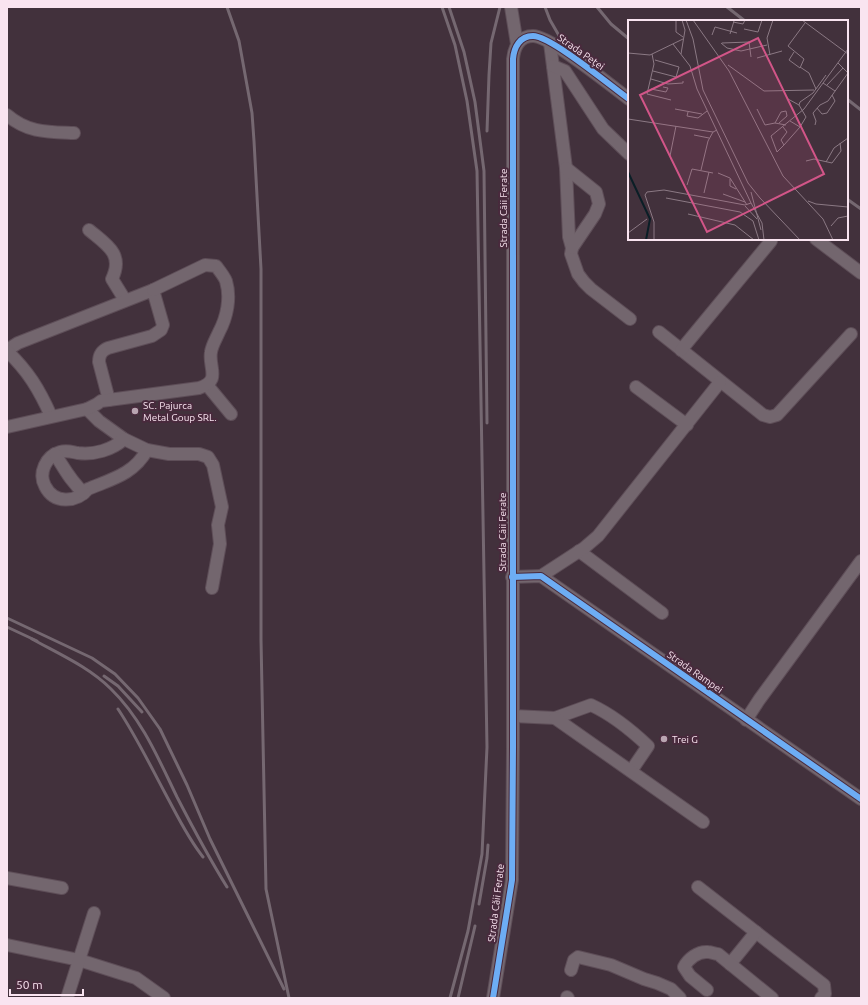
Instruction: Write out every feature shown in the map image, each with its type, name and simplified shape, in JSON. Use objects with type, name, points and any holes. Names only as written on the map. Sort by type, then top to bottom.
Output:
[{"type":"street","points":[[511,7],[517,44]]},
{"type":"street","name":"Strada Peței","points":[[517,44],[533,36],[543,39],[561,49],[628,99]]},
{"type":"street","points":[[550,43],[566,168],[569,237],[572,248]]},
{"type":"street","name":"Strada Căii Ferate","points":[[493,998],[512,880],[513,66],[514,53],[517,44]]},
{"type":"street","points":[[553,66],[565,71],[603,129],[628,153]]},
{"type":"street","points":[[7,114],[15,122],[40,132],[74,133]]},
{"type":"street","points":[[566,168],[596,192],[599,204],[595,214],[572,248],[570,254],[575,267],[578,274],[591,289],[630,319]]},
{"type":"street","points":[[89,230],[113,251],[116,258],[116,266],[112,279],[125,300]]},
{"type":"street","points":[[817,240],[861,273]]},
{"type":"street","points":[[681,350],[771,241]]},
{"type":"street","points":[[7,427],[88,409],[102,401],[199,388],[207,385],[213,374],[210,354],[223,323],[228,306],[226,281],[216,266],[205,265],[153,290],[18,343],[7,350],[31,378],[51,416]]},
{"type":"street","points":[[109,400],[98,362],[99,357],[103,350],[152,336],[161,330],[163,324],[153,290]]},
{"type":"street","points":[[659,332],[762,415],[770,417],[777,415],[850,334]]},
{"type":"street","points":[[512,577],[541,576],[579,551],[598,536],[720,382]]},
{"type":"street","points":[[207,385],[231,414]]},
{"type":"street","points":[[636,387],[687,424]]},
{"type":"street","points":[[88,409],[99,421],[124,439],[147,450],[169,454],[199,454],[208,457],[213,465],[222,507],[218,524],[220,544],[212,588]]},
{"type":"street","points":[[124,439],[111,449],[78,453],[66,451],[55,454],[50,458],[44,468],[43,479],[47,490],[56,498],[74,499],[88,489],[135,467],[147,450]]},
{"type":"street","points":[[55,454],[71,480],[84,493]]},
{"type":"street","points":[[579,551],[662,613]]},
{"type":"street","points":[[746,720],[861,561]]},
{"type":"street","name":"Strada Rampei","points":[[541,576],[861,799]]},
{"type":"street","points":[[513,716],[555,718],[591,705],[605,711],[626,726],[648,746],[631,771]]},
{"type":"street","points":[[555,718],[703,822]]},
{"type":"street","points":[[7,878],[62,888]]},
{"type":"street","points":[[698,887],[824,985],[825,994],[821,998]]},
{"type":"street","points":[[67,998],[94,913]]},
{"type":"street","points":[[730,964],[756,932]]},
{"type":"street","points":[[7,945],[79,960],[136,978],[164,998]]},
{"type":"street","points":[[707,990],[690,976],[684,967],[686,962],[696,955],[707,951],[718,954],[772,998]]},
{"type":"street","points":[[571,970],[574,960],[578,956],[586,958],[611,965],[657,983],[671,989],[680,998]]},
{"type":"railway","points":[[227,7],[239,41],[252,113],[254,141],[261,269],[261,640],[266,889],[289,998]]},
{"type":"railway","points":[[442,7],[455,45],[467,101],[477,171],[487,747],[482,854],[468,931],[450,998]]},
{"type":"railway","points":[[449,7],[464,52],[475,102],[484,171],[487,423]]},
{"type":"railway","points":[[487,131],[491,43],[500,7]]},
{"type":"railway","points":[[545,7],[550,20],[565,46]]},
{"type":"railway","points":[[597,7],[611,24],[628,38]]},
{"type":"railway","points":[[727,7],[744,20]]},
{"type":"railway","points":[[848,100],[861,110]]},
{"type":"railway","points":[[848,200],[861,209]]},
{"type":"railway","points":[[7,618],[92,658],[115,674],[138,698],[160,729],[187,785],[210,839],[284,989]]},
{"type":"railway","points":[[7,627],[37,641]]},
{"type":"railway","points":[[32,639],[73,661],[93,674],[111,689],[132,713],[149,740],[207,854],[227,887]]},
{"type":"railway","points":[[104,676],[118,686],[142,712]]},
{"type":"railway","points":[[118,709],[137,740],[182,826],[203,857]]},
{"type":"railway","points":[[479,904],[488,845]]},
{"type":"railway","points":[[458,998],[475,926]]},
{"type":"cycle path","points":[[493,998],[512,880],[513,59],[516,46],[521,40],[528,36],[542,38],[567,53],[628,98]]},
{"type":"cycle path","points":[[512,577],[541,576],[861,799]]},
{"type":"place","name":"SC. Pajurca Metal Goup SRL.","points":[[135,411]]},
{"type":"place","name":"Trei G","points":[[664,739]]}]
